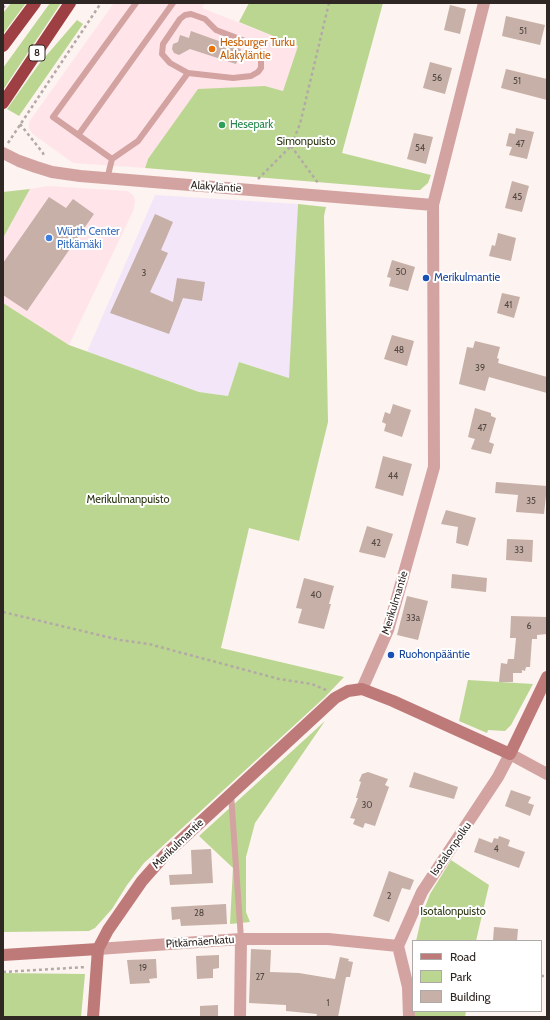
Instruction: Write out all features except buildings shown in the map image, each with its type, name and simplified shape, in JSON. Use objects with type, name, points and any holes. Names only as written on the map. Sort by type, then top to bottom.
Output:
[{"type":"highway","points":[[3,46],[35,3]]},
{"type":"highway","name":"8","points":[[3,103],[70,3]]},
{"type":"street","name":"Merikulmantie","points":[[98,949],[108,930],[142,881],[165,855],[335,698],[348,691],[362,689],[388,630],[434,467],[433,205],[484,3]]},
{"type":"street","name":"Alakyläntie","points":[[5,148],[19,161],[45,170],[80,176],[433,205]]},
{"type":"street","points":[[510,754],[547,677]]},
{"type":"street","points":[[362,689],[393,701],[510,754],[547,774]]},
{"type":"street","name":"Isotalonpolku","points":[[398,946],[422,892],[498,777],[510,754]]},
{"type":"street","points":[[240,1017],[241,938]]},
{"type":"street","name":"Pitkämäenkatu","points":[[3,954],[98,949],[241,938],[328,939],[398,946]]},
{"type":"street","points":[[398,946],[408,987],[408,1017]]},
{"type":"street","points":[[93,1017],[98,949]]},
{"type":"lane","points":[[112,159],[79,134],[53,117],[136,3]]},
{"type":"lane","points":[[79,134],[173,3]]},
{"type":"lane","points":[[185,15],[198,16],[205,19],[216,30],[251,43],[258,50],[261,57],[261,66],[258,72],[243,78],[188,73],[165,59],[162,51],[165,40],[180,19],[185,15]]},
{"type":"lane","points":[[107,179],[112,159],[138,140],[188,73]]},
{"type":"lane","points":[[231,794],[241,938]]},
{"type":"path","points":[[3,8],[7,3]]},
{"type":"path","points":[[5,148],[101,3]]},
{"type":"path","points":[[252,190],[256,182],[291,146],[300,124],[329,3]]},
{"type":"path","points":[[20,124],[43,154],[45,170]]},
{"type":"path","points":[[291,146],[320,186],[320,195]]},
{"type":"path","points":[[3,612],[120,640],[149,644],[278,680],[312,684],[331,692]]},
{"type":"path","points":[[3,972],[83,967]]},
{"type":"shaded area","points":[[114,3],[205,3],[202,8],[298,46],[283,91],[265,86],[148,159],[145,168],[73,163],[33,134],[29,129],[29,122]]},
{"type":"shaded area","points":[[48,186],[127,191],[133,195],[135,200],[134,209],[69,345],[3,303],[3,238],[30,189]]},
{"type":"shaded area","points":[[155,195],[298,204],[290,378],[239,362],[228,396],[199,392],[87,352]]},
{"type":"green space","points":[[11,3],[26,3],[3,34],[3,13]]},
{"type":"green space","points":[[50,3],[61,3],[3,90],[3,68]]},
{"type":"green space","name":"Simonpuisto","points":[[249,3],[383,3],[342,153],[431,175],[428,183],[420,190],[414,190],[145,168],[148,159],[198,89],[265,86],[283,91],[298,46],[239,22]]},
{"type":"green space","points":[[77,20],[83,24],[19,116],[7,109],[39,64]]},
{"type":"green space","points":[[30,189],[3,238],[3,192]]},
{"type":"green space","name":"Merikulmanpuisto","points":[[298,204],[326,207],[324,216],[328,422],[299,541],[249,528],[221,648],[344,677],[325,697],[144,863],[127,885],[112,909],[95,928],[89,931],[3,932],[3,303],[69,345],[199,392],[228,396],[239,362],[289,378]]},
{"type":"green space","points":[[468,680],[533,684],[511,725],[505,731],[488,730],[487,733],[459,721]]},
{"type":"green space","points":[[325,721],[255,823],[246,857],[246,912],[250,922],[230,924],[233,868],[199,836]]},
{"type":"green space","name":"Isotalonpuisto","points":[[451,860],[489,885],[476,940],[416,940],[422,915],[430,894]]},
{"type":"green space","points":[[3,973],[85,974],[81,1017],[3,1017]]},
{"type":"green space","points":[[414,1012],[466,1012],[465,1017],[413,1017]]},
{"type":"place","name":"Hesburger Turku Alakyläntie","points":[[212,49]]},
{"type":"place","name":"Hesepark","points":[[222,125]]},
{"type":"place","name":"Würth Center Pitkämäki","points":[[49,238]]},
{"type":"place","name":"Merikulmantie","points":[[426,278]]},
{"type":"place","name":"Ruohonpääntie","points":[[391,655]]}]
